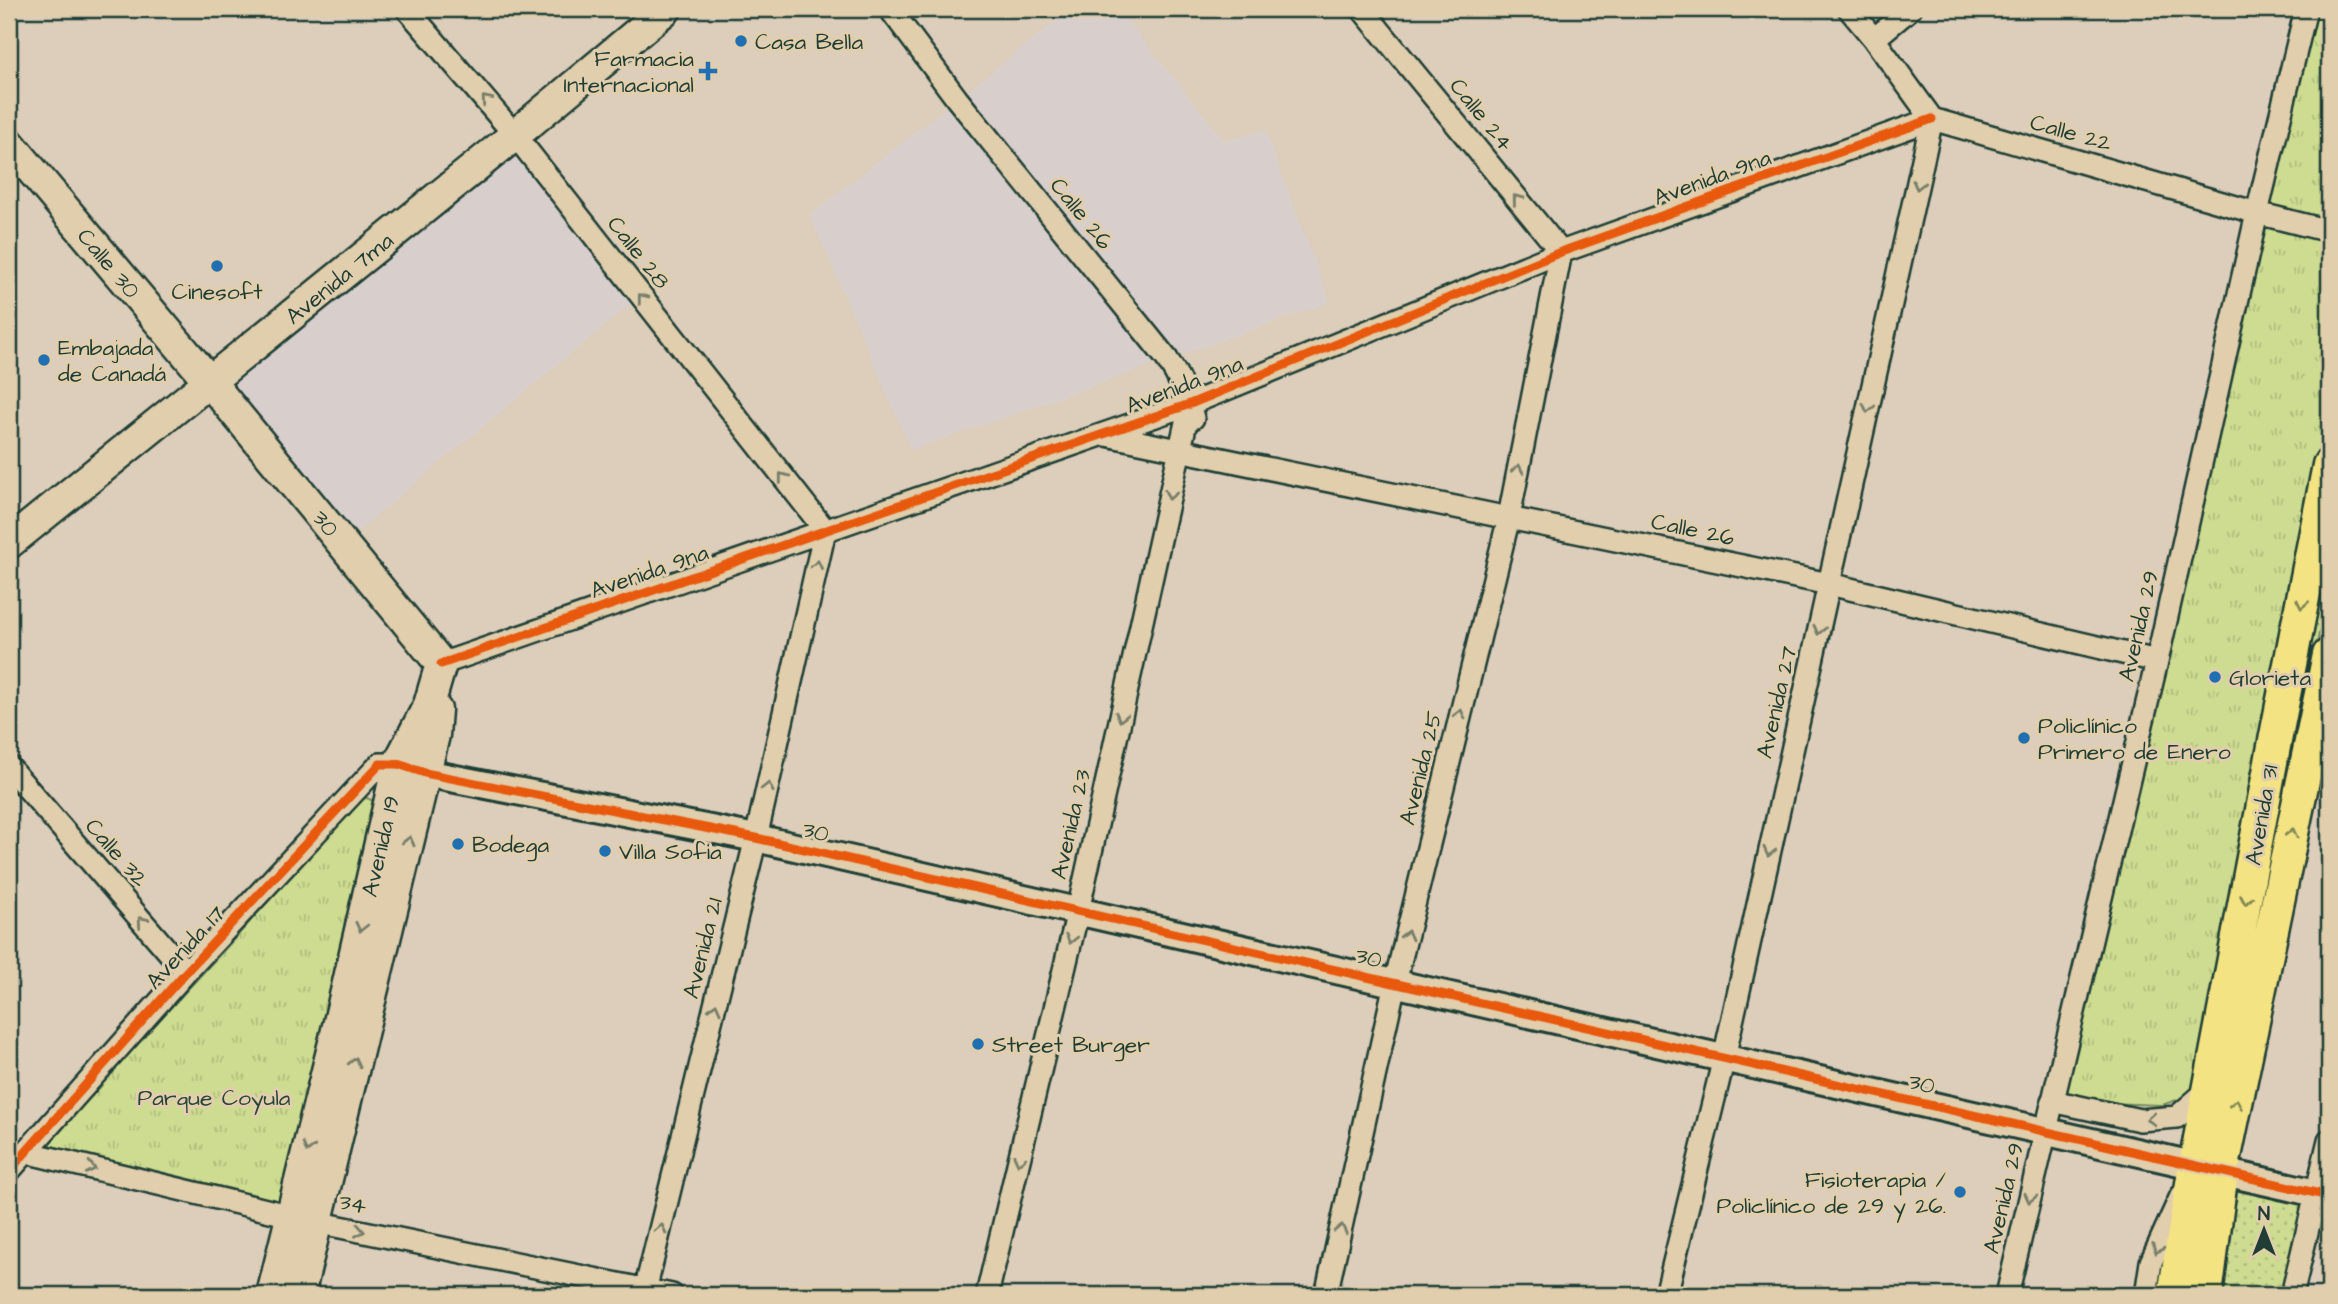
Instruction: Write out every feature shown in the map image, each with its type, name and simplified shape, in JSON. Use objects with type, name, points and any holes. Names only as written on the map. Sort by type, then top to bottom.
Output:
[{"type":"main road","name":"Avenida 7ma","points":[[9,543],[515,135],[666,9]]},
{"type":"main road","name":"Calle 30","points":[[9,143],[210,382]]},
{"type":"main road","name":"30","points":[[210,382],[441,664]]},
{"type":"main road","name":"Avenida 31","points":[[2206,1295],[2209,1089],[2329,465]]},
{"type":"main road","name":"Avenida 31","points":[[2174,1295],[2209,1168],[2324,706],[2329,655]]},
{"type":"main road","name":"Avenida 19","points":[[299,1295],[303,1219],[343,1007],[412,769],[417,733],[429,705],[441,664]]},
{"type":"main road","name":"Avenida 19","points":[[272,1295],[303,1219]]},
{"type":"street","name":"Calle 28","points":[[407,9],[515,135],[825,530]]},
{"type":"street","name":"Calle 26","points":[[890,9],[957,99],[1167,359],[1190,404],[1199,440],[1216,457]]},
{"type":"street","name":"Calle 24","points":[[1362,9],[1561,252]]},
{"type":"street","points":[[1849,9],[1933,119]]},
{"type":"street","points":[[1874,39],[1910,9]]},
{"type":"street","name":"Avenida 29","points":[[2007,1295],[2157,662],[2257,214],[2306,9]]},
{"type":"street","name":"Avenida 9na","points":[[441,664],[1190,404],[1561,252],[1933,119]]},
{"type":"street","name":"Calle 22","points":[[1933,119],[2257,214],[2329,231]]},
{"type":"street","name":"Avenida 27","points":[[1666,1295],[1724,1058],[1933,119]]},
{"type":"street","name":"Avenida 25","points":[[1326,1295],[1395,983],[1508,517],[1561,252]]},
{"type":"street","name":"Avenida 23","points":[[987,1295],[1077,911],[1190,404]]},
{"type":"street","name":"Calle 26","points":[[1103,434],[1216,457],[1242,465],[1829,584],[2157,662]]},
{"type":"street","name":"Avenida 21","points":[[645,1292],[756,838],[825,530]]},
{"type":"street","name":"Avenida 17","points":[[9,1171],[186,972],[380,764],[412,769]]},
{"type":"street","name":"Calle 32","points":[[9,767],[186,972]]},
{"type":"street","name":"30","points":[[412,769],[756,838],[2324,1195]]},
{"type":"street","points":[[2052,1101],[2140,1120],[2176,1117],[2209,1089]]},
{"type":"street","points":[[2292,1295],[2324,1195],[2329,1140]]},
{"type":"street","name":"34","points":[[24,1152],[303,1219],[645,1292],[673,1295]]},
{"type":"street","name":"Avenida 31","points":[[2146,1295],[2151,1262],[2209,1168]]},
{"type":"shaded area","points":[[1072,9],[1118,9],[1225,141],[1265,130],[1330,302],[911,450],[810,215]]},
{"type":"shaded area","points":[[515,135],[640,296],[343,543],[210,382]]},
{"type":"green space","points":[[2306,9],[2329,9],[2329,465],[2209,1089],[2162,1105],[2052,1101]]},
{"type":"green space","points":[[2329,537],[2329,581],[2280,838],[2213,1156]]},
{"type":"green space","name":"Parque Coyula","points":[[362,796],[374,801],[340,976],[278,1207],[42,1147],[237,936]]},
{"type":"green space","points":[[2222,1171],[2318,1194],[2292,1295],[2206,1295]]},
{"type":"cycle path","points":[[441,664],[1190,404],[1561,252],[1932,119]]},
{"type":"cycle path","points":[[9,1171],[186,972],[380,764],[398,764],[425,773],[756,838],[2329,1196]]},
{"type":"place","name":"Casa Bella","points":[[741,41]]},
{"type":"place","name":"Farmacia Internacional","points":[[708,71]]},
{"type":"place","name":"Cinesoft","points":[[217,266]]},
{"type":"place","name":"Embajada de Canadá","points":[[44,360]]},
{"type":"place","name":"Glorieta","points":[[2215,677]]},
{"type":"place","name":"Policlínico Primero de Enero","points":[[2024,738]]},
{"type":"place","name":"Bodega","points":[[458,844]]},
{"type":"place","name":"Villa Sofia","points":[[605,851]]},
{"type":"place","name":"Street Burger","points":[[978,1044]]},
{"type":"place","name":"Fisioterapia / Policlínico de 29 y 26.","points":[[1960,1192]]}]
